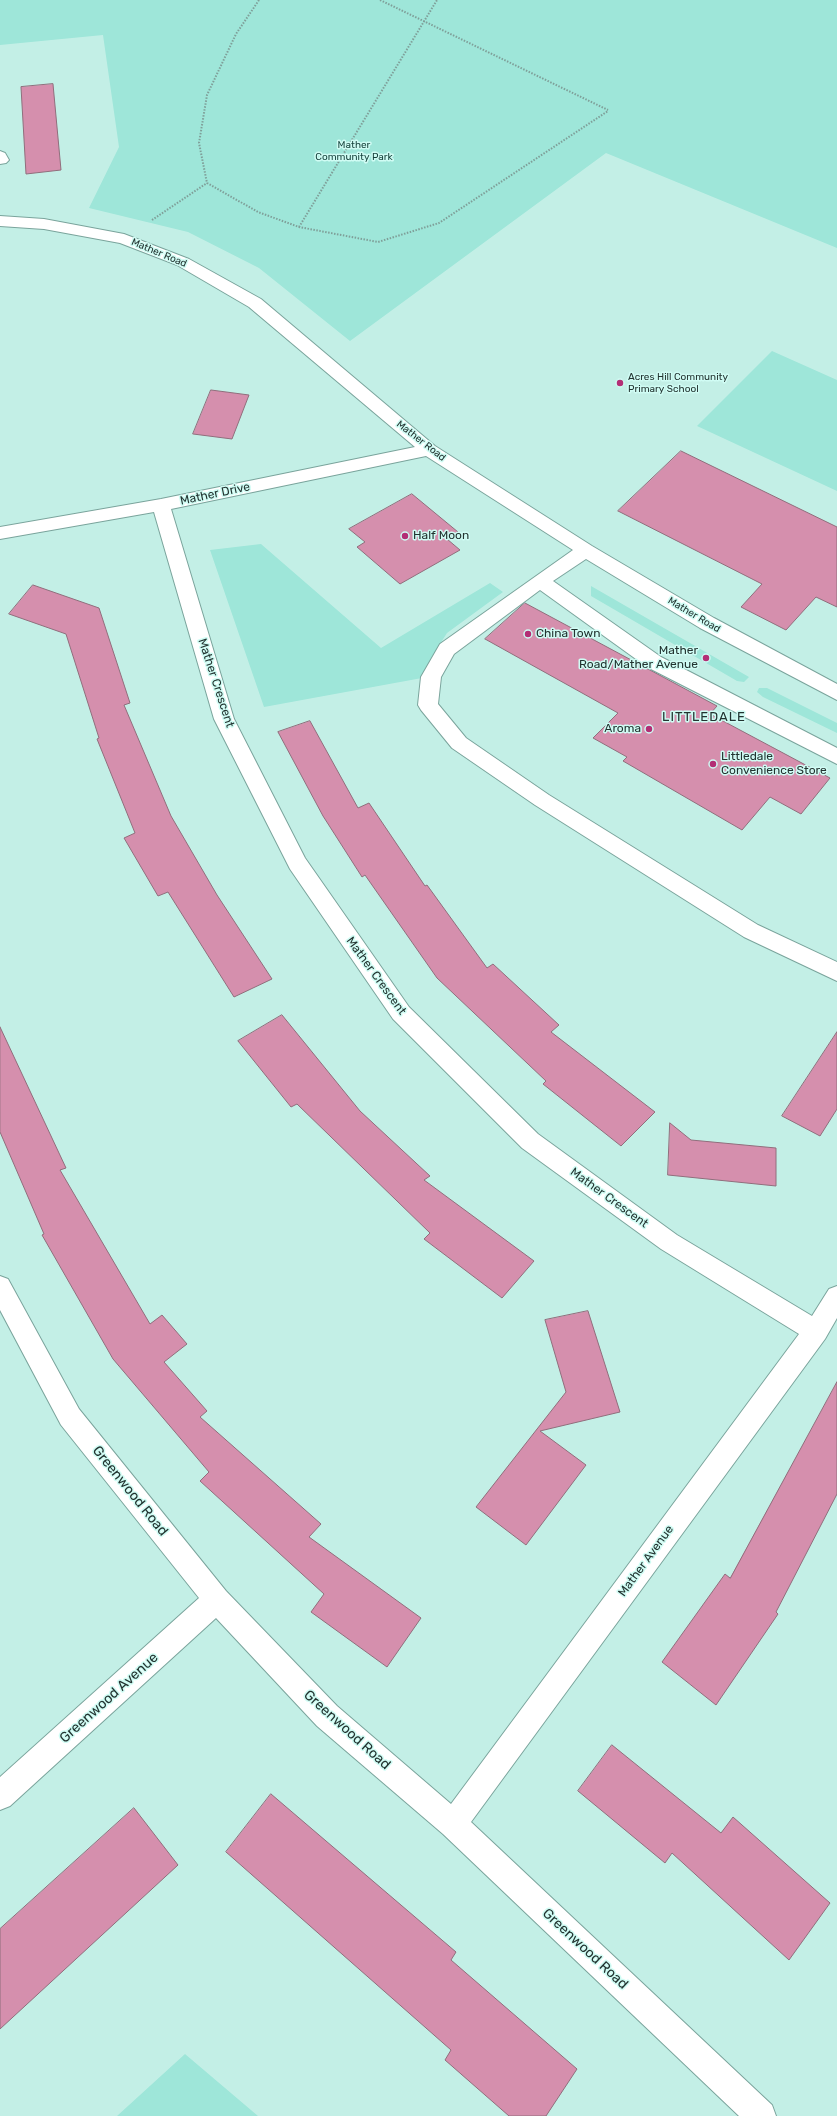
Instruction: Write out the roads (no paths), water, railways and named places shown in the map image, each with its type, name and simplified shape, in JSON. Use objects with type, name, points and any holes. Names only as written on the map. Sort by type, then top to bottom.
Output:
[{"type":"street","name":"Mather Road","points":[[0,221],[44,224],[124,239],[183,262],[255,303],[430,450],[586,550],[707,624],[837,693]]},
{"type":"street","name":"Mather Drive","points":[[0,533],[162,505],[430,450]]},
{"type":"street","name":"Mather Crescent","points":[[162,505],[224,718],[296,863],[400,1013],[530,1141],[669,1242],[816,1331]]},
{"type":"street","points":[[586,550],[540,581],[447,649],[431,677],[428,705],[459,743],[542,800],[751,931],[837,972]]},
{"type":"street","points":[[540,581],[654,662],[837,757]]},
{"type":"street","name":"Greenwood Road","points":[[0,1287],[70,1417],[218,1600],[327,1716],[453,1824],[761,2116]]},
{"type":"street","name":"Mather Avenue","points":[[453,1824],[816,1331],[837,1297]]},
{"type":"street","name":"Greenwood Avenue","points":[[0,1796],[218,1600]]},
{"type":"place","name":"Acres Hill Community Primary School","points":[[620,383]]},
{"type":"place","name":"Half Moon","points":[[405,536]]},
{"type":"place","name":"China Town","points":[[528,634]]},
{"type":"place","name":"Mather Road/Mather Avenue","points":[[706,658]]},
{"type":"place","name":"Aroma","points":[[649,729]]},
{"type":"place","name":"Littledale Convenience Store","points":[[713,764]]},
{"type":"district","name":"LITTLEDALE","points":[[704,717]]},
{"type":"park label","name":"Mather Community Park","points":[[354,150]]}]
